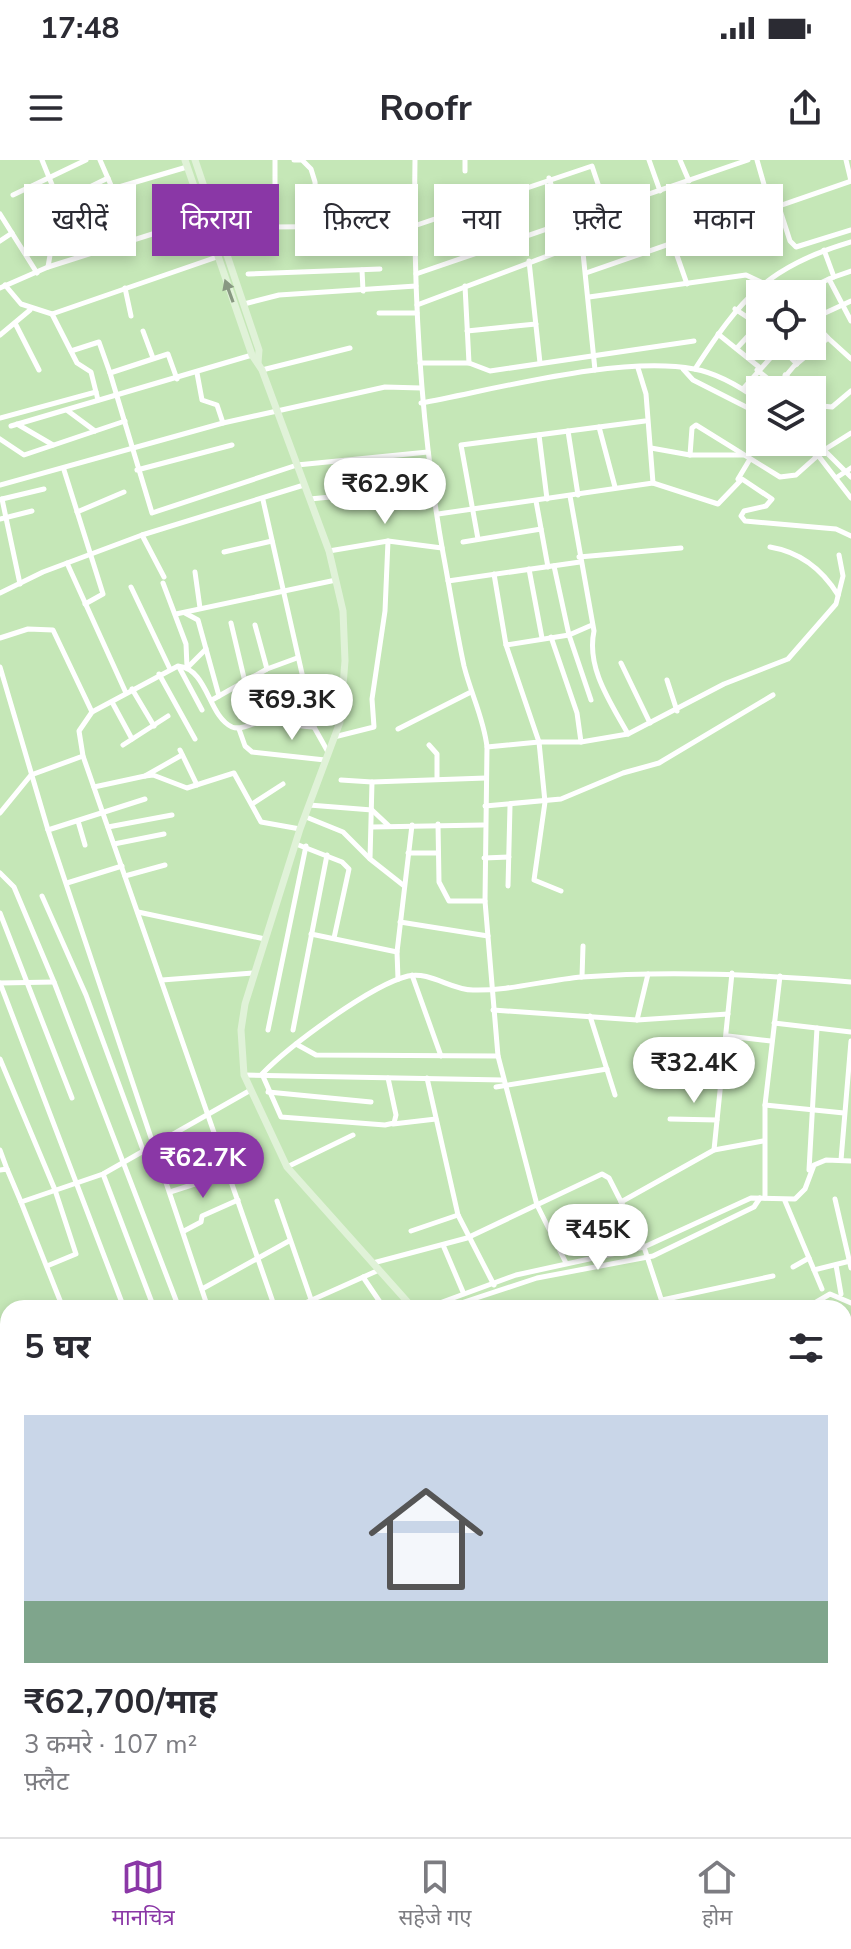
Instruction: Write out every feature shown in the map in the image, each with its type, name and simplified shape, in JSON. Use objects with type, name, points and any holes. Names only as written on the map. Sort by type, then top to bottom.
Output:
[{"type":"street","points":[[42,160],[52,184]]},
{"type":"street","points":[[13,195],[86,160]]},
{"type":"street","points":[[100,160],[110,184]]},
{"type":"street","points":[[195,160],[260,354],[260,366]]},
{"type":"street","points":[[275,160],[275,184]]},
{"type":"street","points":[[294,160],[308,164],[315,184]]},
{"type":"street","points":[[415,160],[415,184]]},
{"type":"street","points":[[465,160],[465,171]]},
{"type":"street","points":[[649,160],[660,191]]},
{"type":"street","points":[[680,160],[689,181]]},
{"type":"street","points":[[650,194],[728,163],[748,160]]},
{"type":"street","points":[[757,160],[764,184]]},
{"type":"street","points":[[783,206],[851,181],[846,160]]},
{"type":"street","points":[[127,184],[186,164],[192,184]]},
{"type":"street","points":[[418,225],[592,166],[598,184]]},
{"type":"street","points":[[96,184],[108,178]]},
{"type":"street","points":[[549,178],[551,184]]},
{"type":"street","points":[[0,214],[37,273]]},
{"type":"street","points":[[783,219],[790,241],[796,247],[851,230]]},
{"type":"street","points":[[416,274],[545,228]]},
{"type":"street","points":[[0,241],[12,233]]},
{"type":"street","points":[[769,280],[824,250],[851,242]]},
{"type":"street","points":[[417,305],[582,243],[595,370]]},
{"type":"street","points":[[586,273],[666,245]]},
{"type":"street","points":[[824,250],[840,305],[851,321]]},
{"type":"street","points":[[48,267],[50,256]]},
{"type":"street","points":[[81,256],[2,287],[30,310],[52,314],[217,257],[329,551],[343,611],[343,708],[253,973],[241,1030],[244,1075],[287,1167],[406,1300]]},
{"type":"street","points":[[415,256],[421,403],[442,548],[471,692],[484,726],[487,747],[483,825],[485,901],[498,1056],[537,1205],[566,1263]]},
{"type":"street","points":[[677,256],[687,284]]},
{"type":"street","points":[[529,261],[540,363]]},
{"type":"street","points":[[248,274],[380,269]]},
{"type":"street","points":[[362,270],[363,291]]},
{"type":"street","points":[[826,281],[851,271]]},
{"type":"street","points":[[589,297],[746,275],[757,280]]},
{"type":"street","points":[[244,304],[281,295],[416,286]]},
{"type":"street","points":[[465,286],[469,363]]},
{"type":"street","points":[[125,288],[131,316]]},
{"type":"street","points":[[695,369],[735,309],[746,299]]},
{"type":"street","points":[[826,312],[851,301]]},
{"type":"street","points":[[735,309],[746,316]]},
{"type":"street","points":[[0,335],[30,310]]},
{"type":"street","points":[[379,313],[417,313]]},
{"type":"street","points":[[52,314],[77,363],[91,372],[98,400]]},
{"type":"street","points":[[15,323],[39,370]]},
{"type":"street","points":[[467,331],[536,324]]},
{"type":"street","points":[[143,331],[153,358]]},
{"type":"street","points":[[718,334],[765,376]]},
{"type":"street","points":[[826,336],[851,359]]},
{"type":"street","points":[[737,348],[746,338]]},
{"type":"street","points":[[785,375],[828,338]]},
{"type":"street","points":[[420,363],[469,363],[490,371],[694,341]]},
{"type":"street","points":[[71,351],[99,342],[152,513],[297,465],[428,452]]},
{"type":"street","points":[[260,366],[350,348]]},
{"type":"street","points":[[110,373],[168,354],[177,379]]},
{"type":"street","points":[[54,445],[14,425],[252,355]]},
{"type":"street","points":[[743,389],[767,360]]},
{"type":"street","points":[[793,360],[797,364]]},
{"type":"street","points":[[638,368],[646,394],[645,421],[651,448],[653,483]]},
{"type":"street","points":[[682,368],[690,377],[746,391]]},
{"type":"street","points":[[421,403],[595,370],[682,368],[695,369],[746,404]]},
{"type":"street","points":[[197,373],[202,400],[217,405],[223,423]]},
{"type":"street","points":[[0,485],[276,410],[385,387],[421,388]]},
{"type":"street","points":[[826,406],[832,407],[851,391]]},
{"type":"street","points":[[0,418],[96,392]]},
{"type":"street","points":[[68,411],[96,431]]},
{"type":"street","points":[[0,439],[24,455],[125,421]]},
{"type":"street","points":[[478,539],[461,445],[645,421]]},
{"type":"street","points":[[690,455],[692,428],[696,425],[785,479],[796,475],[815,456]]},
{"type":"street","points":[[599,427],[615,487]]},
{"type":"street","points":[[568,431],[578,495]]},
{"type":"street","points":[[826,449],[851,433]]},
{"type":"street","points":[[539,435],[547,499]]},
{"type":"street","points":[[137,470],[232,445]]},
{"type":"street","points":[[651,448],[690,455],[747,457]]},
{"type":"street","points":[[826,452],[849,472],[836,478]]},
{"type":"street","points":[[817,456],[851,498]]},
{"type":"street","points":[[438,514],[653,483],[714,504],[724,501],[747,457]]},
{"type":"street","points":[[64,470],[103,594],[85,604]]},
{"type":"street","points":[[737,480],[745,479],[772,499],[766,506],[744,511],[741,516],[745,521],[836,529],[851,536]]},
{"type":"street","points":[[0,593],[67,563],[142,535],[304,485]]},
{"type":"street","points":[[20,584],[3,519],[1,499],[44,489]]},
{"type":"street","points":[[77,512],[124,492]]},
{"type":"street","points":[[309,499],[381,492]]},
{"type":"street","points":[[570,496],[592,625],[590,650],[605,693],[628,734]]},
{"type":"street","points":[[263,500],[297,658],[314,727],[326,756]]},
{"type":"street","points":[[536,501],[569,635],[591,700]]},
{"type":"street","points":[[3,519],[32,511]]},
{"type":"street","points":[[463,542],[541,529]]},
{"type":"street","points":[[142,535],[164,580],[176,614],[188,653],[187,667],[228,725],[239,729],[263,722],[314,727]]},
{"type":"street","points":[[224,552],[272,541]]},
{"type":"street","points":[[329,551],[388,541],[442,548]]},
{"type":"street","points":[[334,737],[374,727],[372,699],[385,611],[388,541]]},
{"type":"street","points":[[770,547],[802,558],[829,581],[839,596]]},
{"type":"street","points":[[448,581],[681,548]]},
{"type":"street","points":[[487,747],[581,742],[628,734],[724,684],[788,659],[828,617],[839,596],[843,576],[839,555]]},
{"type":"street","points":[[67,563],[129,691],[154,726]]},
{"type":"street","points":[[529,569],[542,638]]},
{"type":"street","points":[[195,572],[200,608]]},
{"type":"street","points":[[494,574],[506,645],[539,742],[545,802],[534,880],[561,891]]},
{"type":"street","points":[[176,614],[336,580]]},
{"type":"street","points":[[131,587],[170,669]]},
{"type":"street","points":[[183,612],[198,620],[219,696]]},
{"type":"street","points":[[231,623],[245,682]]},
{"type":"street","points":[[255,625],[267,669]]},
{"type":"street","points":[[506,645],[569,635],[592,625]]},
{"type":"street","points":[[0,638],[36,628],[58,636],[92,712]]},
{"type":"street","points":[[551,637],[577,713],[581,742]]},
{"type":"street","points":[[206,649],[187,667],[178,666],[159,674],[92,712],[79,731],[83,756],[272,1300]]},
{"type":"street","points":[[212,700],[267,669],[297,658]]},
{"type":"street","points":[[621,663],[650,723]]},
{"type":"street","points":[[178,666],[202,710]]},
{"type":"street","points":[[0,667],[48,830],[205,1300]]},
{"type":"street","points":[[159,674],[195,739]]},
{"type":"street","points":[[667,680],[677,711]]},
{"type":"street","points":[[398,729],[471,692]]},
{"type":"street","points":[[485,806],[545,802],[571,796],[623,773],[669,759],[773,695]]},
{"type":"street","points":[[112,702],[132,739]]},
{"type":"street","points":[[123,745],[168,716]]},
{"type":"street","points":[[239,729],[245,746],[252,752],[326,756]]},
{"type":"street","points":[[429,745],[437,754],[437,777]]},
{"type":"street","points":[[145,776],[181,753],[197,785]]},
{"type":"street","points":[[0,813],[11,804],[31,775],[83,756]]},
{"type":"street","points":[[94,787],[153,775],[180,787],[234,773],[261,822],[298,836],[306,846],[349,869],[334,938]]},
{"type":"street","points":[[341,780],[372,782],[437,777],[486,778]]},
{"type":"street","points":[[370,859],[372,782]]},
{"type":"street","points":[[252,804],[283,784]]},
{"type":"street","points":[[48,830],[145,799]]},
{"type":"street","points":[[309,805],[372,810],[390,826]]},
{"type":"street","points":[[508,886],[510,806]]},
{"type":"street","points":[[108,827],[172,815]]},
{"type":"street","points":[[306,817],[343,832],[404,886]]},
{"type":"street","points":[[78,821],[85,845]]},
{"type":"street","points":[[438,824],[439,882],[449,901],[485,901]]},
{"type":"street","points":[[398,980],[397,952],[412,825]]},
{"type":"street","points":[[372,827],[483,825]]},
{"type":"street","points":[[114,844],[164,834]]},
{"type":"street","points":[[268,1030],[306,846]]},
{"type":"street","points":[[408,853],[438,853]]},
{"type":"street","points":[[293,1030],[327,855]]},
{"type":"street","points":[[484,858],[509,857]]},
{"type":"street","points":[[125,876],[165,865]]},
{"type":"street","points":[[67,883],[122,866]]},
{"type":"street","points":[[0,873],[14,887],[54,982],[176,1300]]},
{"type":"street","points":[[42,896],[86,995],[143,1150]]},
{"type":"street","points":[[138,912],[266,939]]},
{"type":"street","points":[[0,913],[72,1098]]},
{"type":"street","points":[[400,922],[488,936]]},
{"type":"street","points":[[311,934],[397,952]]},
{"type":"street","points":[[582,977],[583,946]]},
{"type":"street","points":[[162,980],[253,973]]},
{"type":"street","points":[[262,1074],[296,1044],[398,980],[412,975],[458,988],[491,989],[582,977],[648,974],[732,973],[851,982]]},
{"type":"street","points":[[714,1150],[732,973]]},
{"type":"street","points":[[637,1020],[648,974]]},
{"type":"street","points":[[412,975],[441,1056]]},
{"type":"street","points":[[468,1300],[537,1278],[648,1257],[754,1207],[763,1198],[765,1105],[780,976]]},
{"type":"street","points":[[54,982],[0,983],[121,1300]]},
{"type":"street","points":[[493,1010],[637,1020],[728,1014]]},
{"type":"street","points":[[590,1016],[615,1095]]},
{"type":"street","points":[[774,1023],[851,1032]]},
{"type":"street","points":[[809,1175],[817,1028]]},
{"type":"street","points":[[728,1036],[771,1041]]},
{"type":"street","points":[[841,1160],[851,1041]]},
{"type":"street","points":[[296,1044],[316,1055],[498,1056]]},
{"type":"street","points":[[0,1059],[55,1190],[76,1254],[47,1266]]},
{"type":"street","points":[[244,1075],[427,1078],[503,1083],[607,1069]]},
{"type":"street","points":[[262,1074],[281,1117],[392,1124],[436,1119]]},
{"type":"street","points":[[388,1078],[396,1115],[392,1124]]},
{"type":"street","points":[[427,1078],[458,1215],[496,1290]]},
{"type":"street","points":[[496,1087],[503,1083]]},
{"type":"street","points":[[21,1202],[103,1174],[249,1091]]},
{"type":"street","points":[[268,1092],[371,1102]]},
{"type":"street","points":[[765,1105],[844,1113]]},
{"type":"street","points":[[670,1119],[717,1120]]},
{"type":"street","points":[[287,1167],[353,1135]]},
{"type":"street","points":[[621,1202],[714,1150],[763,1141]]},
{"type":"street","points":[[0,1150],[3,1170],[21,1202],[60,1300]]},
{"type":"street","points":[[444,1300],[492,1283],[566,1263],[644,1247],[751,1198],[785,1201],[801,1195],[814,1165],[826,1160],[851,1161]]},
{"type":"street","points":[[170,1192],[229,1173]]},
{"type":"street","points":[[103,1174],[151,1300]]},
{"type":"street","points":[[372,1263],[467,1238],[602,1174],[609,1178],[644,1247],[662,1300],[773,1276]]},
{"type":"street","points":[[835,1199],[851,1268]]},
{"type":"street","points":[[184,1231],[201,1222],[202,1216],[238,1200]]},
{"type":"street","points":[[277,1201],[311,1300],[379,1270]]},
{"type":"street","points":[[785,1201],[822,1289]]},
{"type":"street","points":[[411,1231],[458,1215]]},
{"type":"street","points":[[685,1228],[690,1238]]},
{"type":"street","points":[[202,1289],[289,1241]]},
{"type":"street","points":[[443,1245],[463,1292]]},
{"type":"street","points":[[793,1267],[809,1258]]},
{"type":"street","points":[[814,1270],[850,1261]]},
{"type":"street","points":[[836,1265],[841,1294]]},
{"type":"street","points":[[363,1277],[379,1300]]},
{"type":"street","points":[[820,1300],[830,1294],[844,1300]]}]
